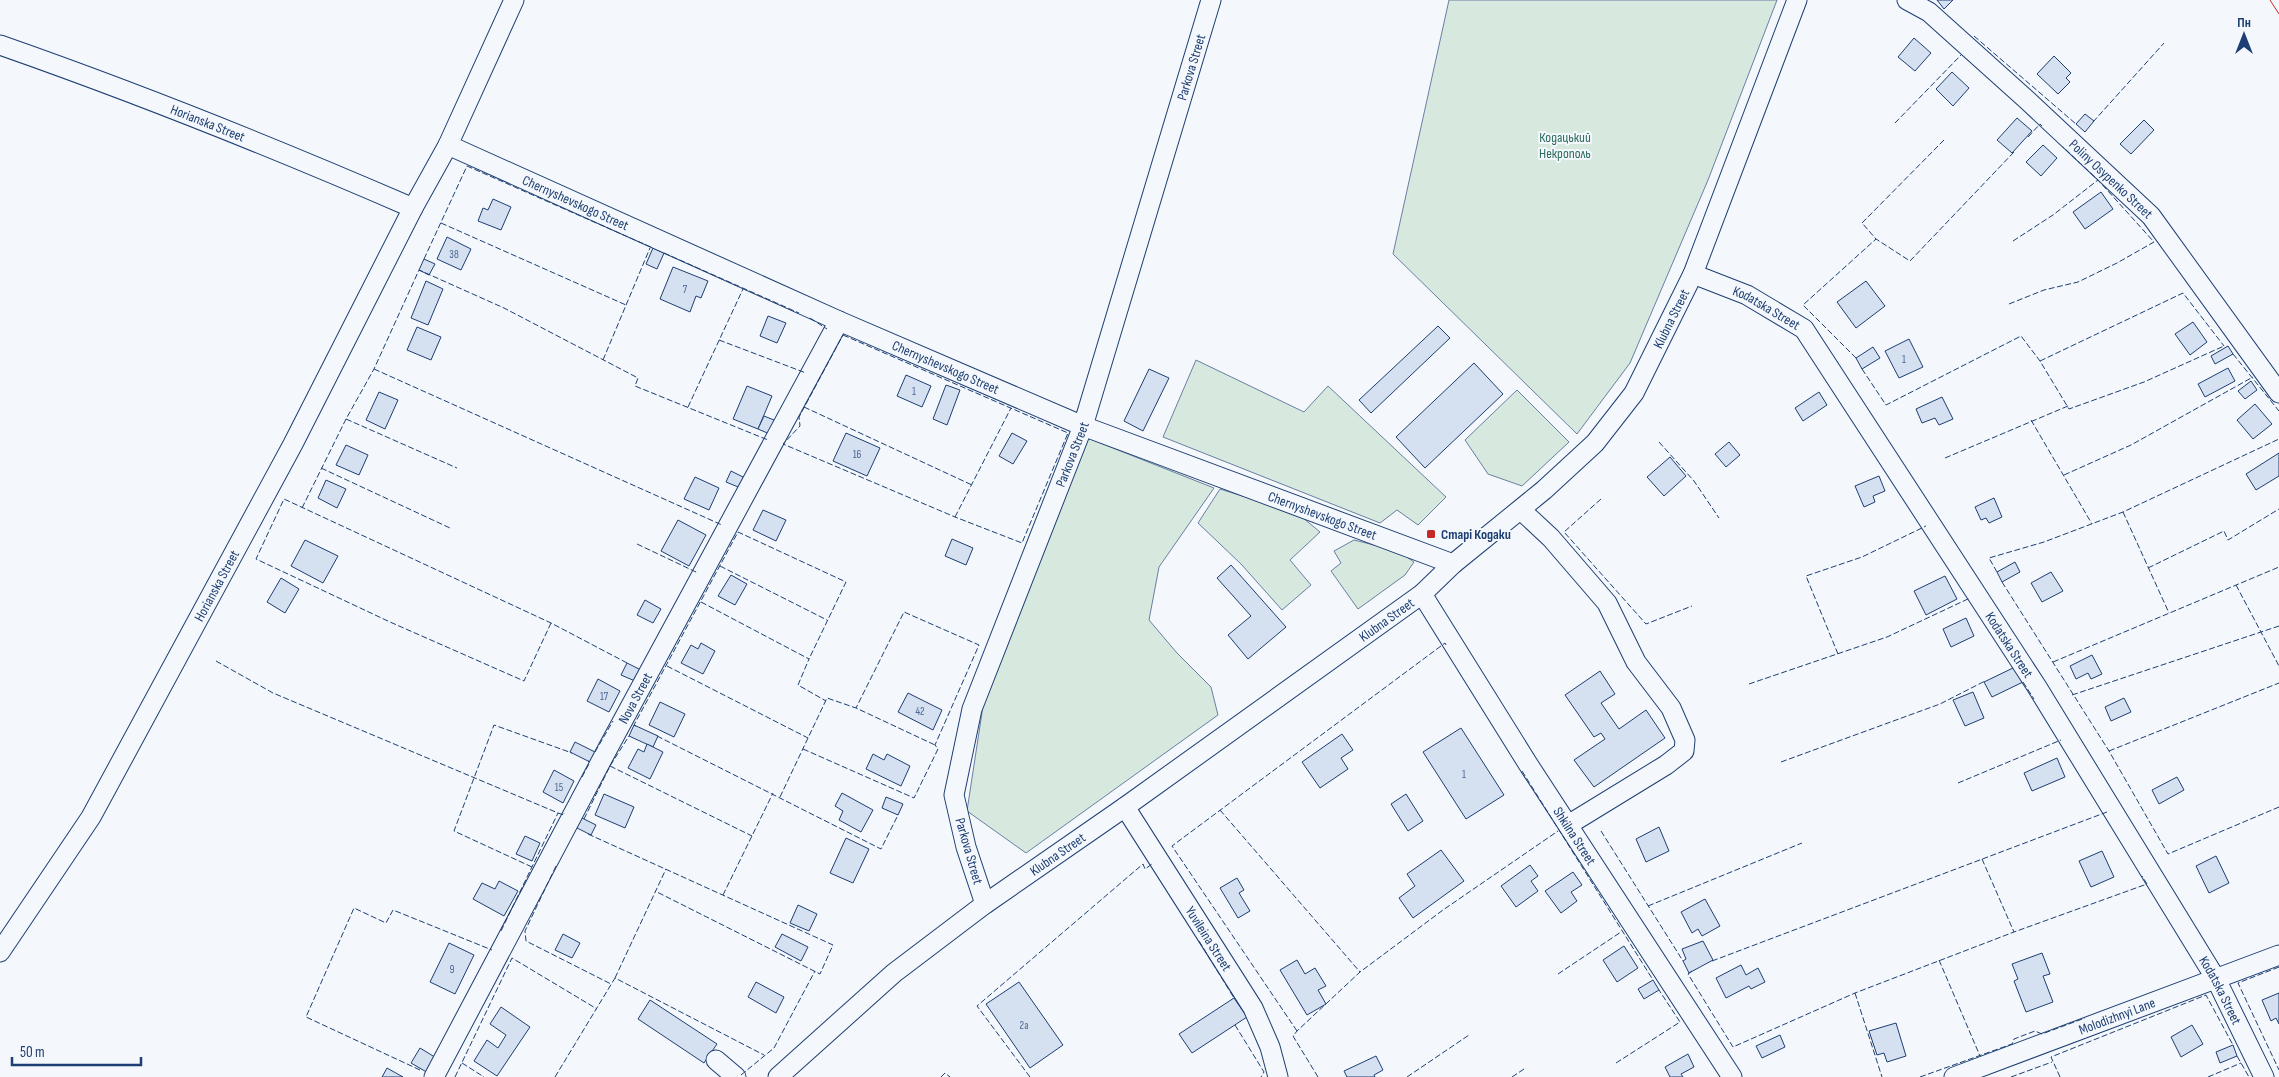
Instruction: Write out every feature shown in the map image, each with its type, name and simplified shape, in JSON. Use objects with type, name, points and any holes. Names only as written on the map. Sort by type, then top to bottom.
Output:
[{"type":"street","name":"Horianska Street","points":[[0,952],[91,817],[293,444],[413,208],[448,145],[514,0]]},
{"type":"street","name":"Parkova Street","points":[[985,904],[966,847],[954,795],[972,709],[1083,426],[1211,0]]},
{"type":"street","name":"Klubna Street","points":[[778,1077],[894,973],[985,904],[1126,807],[1422,594],[1453,564],[1521,510],[1595,443],[1634,393],[1693,274],[1797,0]]},
{"type":"street","name":"Poliny Osypenko Street","points":[[1907,0],[1928,12],[2027,100],[2151,216],[2279,393]]},
{"type":"street","name":"Horianska Street","points":[[0,45],[115,85],[318,166],[413,208]]},
{"type":"street","name":"Chernyshevskogo Street","points":[[448,145],[839,321],[1083,426],[1453,564]]},
{"type":"street","name":"Kodatska Street","points":[[1693,274],[1747,295],[1804,329],[2037,687],[2216,979],[2264,1077]]},
{"type":"street","name":"Nova Street","points":[[434,1077],[608,748],[839,321]]},
{"type":"street","points":[[1521,510],[1550,538],[1607,603],[1636,662],[1671,708],[1685,740],[1684,751],[1666,765],[1568,824]]},
{"type":"street","name":"Shkilna Street","points":[[1422,594],[1732,1077]]},
{"type":"street","name":"Yuvileina Street","points":[[1126,807],[1253,1008],[1270,1046],[1278,1077]]},
{"type":"street","name":"Molodizhnyi Lane","points":[[1954,1077],[2279,955]]},
{"type":"street","points":[[716,1060],[736,1077]]},
{"type":"green space","name":"Кодацький Некрополь","points":[[1449,0],[1777,0],[1708,180],[1630,363],[1577,434],[1393,254]]},
{"type":"green space","points":[[1196,360],[1304,412],[1328,386],[1446,497],[1418,525],[1397,510],[1380,523],[1163,437]]},
{"type":"green space","points":[[1517,390],[1569,442],[1522,486],[1488,474],[1465,440]]},
{"type":"green space","points":[[1085,437],[1214,488],[1159,567],[1149,620],[1177,653],[1211,687],[1218,715],[1026,853],[967,811],[983,706]]},
{"type":"green space","points":[[1220,489],[1297,513],[1320,532],[1290,560],[1311,585],[1282,610],[1241,564],[1198,523]]},
{"type":"green space","points":[[1354,540],[1398,551],[1414,562],[1405,575],[1358,609],[1331,571],[1341,563],[1334,551]]},
{"type":"building","points":[[1937,0],[1953,0],[1944,9]]},
{"type":"building","points":[[1914,38],[1931,53],[1915,71],[1898,57]]},
{"type":"building","points":[[2054,56],[2071,73],[2066,78],[2070,82],[2058,94],[2037,74]]},
{"type":"building","points":[[1952,72],[1969,88],[1953,106],[1936,89]]},
{"type":"building","points":[[2085,114],[2094,121],[2085,132],[2076,124]]},
{"type":"building","points":[[2017,118],[2032,131],[2012,153],[1997,140]]},
{"type":"building","points":[[2144,120],[2154,130],[2131,154],[2120,144]]},
{"type":"building","points":[[2043,145],[2057,158],[2041,176],[2026,162]]},
{"type":"building","points":[[2101,192],[2113,209],[2085,229],[2073,212]]},
{"type":"building","points":[[493,199],[511,207],[501,230],[478,221],[483,208],[488,210]]},
{"type":"building","points":[[447,237],[471,249],[461,270],[437,259]]},
{"type":"building","points":[[653,248],[664,253],[657,269],[646,264]]},
{"type":"building","points":[[424,259],[435,264],[429,275],[419,270]]},
{"type":"building","points":[[673,267],[708,281],[701,298],[696,296],[690,312],[660,299]]},
{"type":"building","points":[[426,281],[443,289],[428,325],[411,318]]},
{"type":"building","points":[[1866,281],[1885,306],[1856,328],[1837,302]]},
{"type":"building","points":[[768,316],[786,323],[777,343],[760,336]]},
{"type":"building","points":[[2193,322],[2207,342],[2190,355],[2175,334]]},
{"type":"building","points":[[1438,326],[1450,338],[1371,413],[1359,400]]},
{"type":"building","points":[[417,327],[441,337],[431,360],[407,350]]},
{"type":"building","points":[[1909,339],[1923,367],[1899,378],[1885,351]]},
{"type":"building","points":[[2228,346],[2233,354],[2215,364],[2211,356]]},
{"type":"building","points":[[1873,347],[1880,358],[1862,369],[1856,358]]},
{"type":"building","points":[[1474,363],[1503,394],[1425,468],[1396,437]]},
{"type":"building","points":[[2228,368],[2235,381],[2205,397],[2198,384]]},
{"type":"building","points":[[1149,369],[1169,378],[1143,431],[1124,421]]},
{"type":"building","points":[[906,375],[931,386],[922,407],[897,396]]},
{"type":"building","points":[[2251,381],[2257,390],[2245,399],[2238,391]]},
{"type":"building","points":[[946,385],[960,390],[947,425],[933,419]]},
{"type":"building","points":[[747,386],[772,396],[758,429],[733,419]]},
{"type":"building","points":[[379,392],[398,400],[385,429],[366,420]]},
{"type":"building","points":[[1819,392],[1827,405],[1803,421],[1795,408]]},
{"type":"building","points":[[1942,397],[1953,419],[1939,425],[1935,418],[1922,423],[1916,409]]},
{"type":"building","points":[[2255,404],[2272,424],[2253,439],[2237,420]]},
{"type":"building","points":[[764,416],[779,422],[772,435],[758,429]]},
{"type":"building","points":[[846,433],[880,448],[867,476],[833,461]]},
{"type":"building","points":[[1012,433],[1027,441],[1013,464],[999,456]]},
{"type":"building","points":[[1729,442],[1740,455],[1726,467],[1715,454]]},
{"type":"building","points":[[346,445],[368,455],[359,475],[336,465]]},
{"type":"building","points":[[2279,453],[2279,476],[2256,490],[2246,474]]},
{"type":"building","points":[[1670,457],[1686,476],[1664,496],[1647,477]]},
{"type":"building","points":[[731,471],[747,479],[743,489],[726,482]]},
{"type":"building","points":[[1879,476],[1885,491],[1873,496],[1875,502],[1864,507],[1855,486]]},
{"type":"building","points":[[695,477],[719,488],[709,510],[684,499]]},
{"type":"building","points":[[326,480],[346,489],[337,508],[318,498]]},
{"type":"building","points":[[1994,498],[2002,517],[1989,523],[1986,518],[1981,520],[1975,507]]},
{"type":"building","points":[[763,510],[786,520],[776,541],[753,530]]},
{"type":"building","points":[[678,520],[706,535],[689,566],[661,551]]},
{"type":"building","points":[[952,539],[973,548],[966,565],[945,556]]},
{"type":"building","points":[[305,540],[338,556],[323,583],[291,566]]},
{"type":"building","points":[[2015,562],[2020,572],[2002,582],[1997,572]]},
{"type":"building","points":[[1231,565],[1286,627],[1248,659],[1228,635],[1251,616],[1217,578]]},
{"type":"building","points":[[2051,572],[2063,591],[2042,602],[2031,583]]},
{"type":"building","points":[[731,575],[747,584],[735,605],[718,596]]},
{"type":"building","points":[[1945,576],[1957,599],[1926,615],[1914,591]]},
{"type":"building","points":[[281,578],[299,589],[285,613],[267,602]]},
{"type":"building","points":[[645,600],[661,609],[653,623],[637,615]]},
{"type":"building","points":[[1966,618],[1974,636],[1951,647],[1943,629]]},
{"type":"building","points":[[701,643],[715,651],[703,674],[681,663],[691,645],[698,649]]},
{"type":"building","points":[[2092,655],[2102,674],[2091,679],[2088,673],[2076,679],[2070,666]]},
{"type":"building","points":[[627,663],[641,670],[635,681],[621,675]]},
{"type":"building","points":[[2015,667],[2023,682],[1992,697],[1984,682]]},
{"type":"building","points":[[1600,671],[1615,694],[1601,703],[1619,729],[1646,710],[1665,738],[1594,787],[1574,760],[1605,739],[1601,733],[1594,737],[1565,695]]},
{"type":"building","points":[[598,679],[620,691],[609,712],[587,701]]},
{"type":"building","points":[[1973,692],[1984,718],[1965,726],[1953,700]]},
{"type":"building","points":[[908,693],[942,710],[933,730],[898,712]]},
{"type":"building","points":[[2124,698],[2131,712],[2111,721],[2105,707]]},
{"type":"building","points":[[660,702],[685,714],[674,737],[649,725]]},
{"type":"building","points":[[634,725],[658,736],[653,747],[629,736]]},
{"type":"building","points":[[1461,728],[1504,795],[1466,819],[1423,752]]},
{"type":"building","points":[[1342,734],[1353,750],[1341,758],[1348,769],[1320,788],[1302,762]]},
{"type":"building","points":[[575,742],[595,752],[590,762],[570,752]]},
{"type":"building","points":[[647,744],[663,752],[650,779],[628,768],[638,749],[644,752]]},
{"type":"building","points":[[873,754],[884,760],[887,754],[910,766],[901,786],[866,769]]},
{"type":"building","points":[[2057,758],[2065,777],[2032,791],[2024,773]]},
{"type":"building","points":[[554,770],[574,781],[563,803],[543,792]]},
{"type":"building","points":[[2177,777],[2184,790],[2159,804],[2152,790]]},
{"type":"building","points":[[842,793],[873,810],[861,832],[839,820],[843,811],[835,806]]},
{"type":"building","points":[[604,794],[634,807],[625,828],[595,815]]},
{"type":"building","points":[[1406,794],[1423,821],[1408,831],[1391,804]]},
{"type":"building","points":[[886,797],[903,804],[898,815],[882,808]]},
{"type":"building","points":[[580,817],[596,825],[591,835],[575,827]]},
{"type":"building","points":[[1659,827],[1669,851],[1646,862],[1636,839]]},
{"type":"building","points":[[525,836],[540,843],[532,861],[516,854]]},
{"type":"building","points":[[846,838],[869,849],[853,883],[830,873]]},
{"type":"building","points":[[1441,850],[1464,881],[1413,918],[1399,898],[1415,886],[1407,874]]},
{"type":"building","points":[[2102,851],[2114,877],[2091,887],[2079,861]]},
{"type":"building","points":[[2216,856],[2229,883],[2209,893],[2196,866]]},
{"type":"building","points":[[1530,865],[1538,876],[1531,881],[1538,891],[1516,907],[1501,886]]},
{"type":"building","points":[[1573,872],[1582,885],[1571,892],[1577,901],[1561,913],[1545,891]]},
{"type":"building","points":[[1237,878],[1244,890],[1239,893],[1250,911],[1238,918],[1220,888]]},
{"type":"building","points":[[499,881],[518,891],[504,916],[473,899],[482,883],[495,889]]},
{"type":"building","points":[[1705,899],[1720,926],[1702,936],[1698,929],[1692,933],[1681,912]]},
{"type":"building","points":[[798,905],[817,914],[809,931],[790,923]]},
{"type":"building","points":[[563,934],[580,943],[572,958],[555,950]]},
{"type":"building","points":[[782,934],[808,947],[801,961],[775,947]]},
{"type":"building","points":[[1703,941],[1713,960],[1689,973],[1683,961],[1686,959],[1682,949]]},
{"type":"building","points":[[449,943],[474,955],[455,994],[430,982]]},
{"type":"building","points":[[1624,946],[1638,968],[1617,982],[1603,960]]},
{"type":"building","points":[[2042,953],[2050,974],[2043,976],[2053,1002],[2026,1012],[2014,981],[2018,979],[2012,964]]},
{"type":"building","points":[[1297,960],[1305,974],[1315,968],[1326,986],[1318,990],[1326,1004],[1307,1015],[1280,970]]},
{"type":"building","points":[[1741,965],[1746,975],[1758,968],[1765,982],[1751,989],[1749,986],[1726,998],[1716,978]]},
{"type":"building","points":[[1653,980],[1659,990],[1644,999],[1638,989]]},
{"type":"building","points":[[756,982],[784,997],[776,1013],[748,997]]},
{"type":"building","points":[[1019,982],[1063,1045],[1030,1068],[986,1004]]},
{"type":"building","points":[[2279,993],[2279,1024],[2276,1018],[2271,1021],[2262,1000]]},
{"type":"building","points":[[1234,998],[1247,1017],[1192,1053],[1179,1034]]},
{"type":"building","points":[[650,1000],[717,1044],[704,1063],[638,1019]]},
{"type":"building","points":[[501,1007],[530,1027],[497,1076],[474,1061],[487,1040],[498,1048],[506,1035],[490,1024]]},
{"type":"building","points":[[1896,1023],[1906,1056],[1887,1062],[1884,1053],[1877,1055],[1869,1031]]},
{"type":"building","points":[[2192,1025],[2203,1044],[2181,1057],[2171,1037]]},
{"type":"building","points":[[1780,1035],[1785,1047],[1762,1058],[1756,1046]]},
{"type":"building","points":[[2233,1045],[2237,1056],[2220,1063],[2216,1052]]},
{"type":"building","points":[[420,1048],[438,1059],[430,1074],[411,1063]]},
{"type":"building","points":[[1688,1054],[1694,1067],[1681,1074],[1683,1077],[1670,1077],[1665,1067]]},
{"type":"building","points":[[1376,1056],[1383,1070],[1374,1075],[1375,1077],[1347,1077],[1344,1071]]},
{"type":"building","points":[[387,1068],[403,1077],[382,1077]]},
{"type":"fence","points":[[1974,36],[2076,124]]},
{"type":"fence","points":[[2093,122],[2164,43]]},
{"type":"fence","points":[[1895,123],[1961,55]]},
{"type":"fence","points":[[2028,137],[2040,124],[2042,126]]},
{"type":"fence","points":[[1944,140],[1862,223],[1876,239],[1910,261],[2014,152]]},
{"type":"fence","points":[[2009,304],[2044,290],[2078,282],[2154,242],[2098,180],[2063,147]]},
{"type":"fence","points":[[424,259],[467,166],[653,248]]},
{"type":"fence","points":[[2013,241],[2053,215],[2098,180]]},
{"type":"fence","points":[[441,223],[626,305]]},
{"type":"fence","points":[[1856,358],[1803,305],[1876,239]]},
{"type":"fence","points":[[603,360],[650,248]]},
{"type":"fence","points":[[664,253],[799,313]]},
{"type":"fence","points":[[302,508],[346,419],[374,369],[419,270],[504,308],[638,378],[635,386],[768,440]]},
{"type":"fence","points":[[688,407],[743,289]]},
{"type":"fence","points":[[2040,361],[2183,293],[2224,346]]},
{"type":"fence","points":[[810,318],[827,329]]},
{"type":"fence","points":[[843,335],[1068,433],[1022,543],[955,517],[783,444],[800,426],[799,417],[843,335]]},
{"type":"fence","points":[[1862,369],[1886,405],[2021,336],[2040,361],[2069,409],[2144,382],[2224,346]]},
{"type":"fence","points":[[719,340],[806,373]]},
{"type":"fence","points":[[2233,354],[2279,411]]},
{"type":"fence","points":[[374,369],[722,525]]},
{"type":"fence","points":[[2064,475],[2131,445],[2253,377]]},
{"type":"fence","points":[[1945,458],[2068,406]]},
{"type":"fence","points":[[804,407],[972,485]]},
{"type":"fence","points":[[955,517],[1011,408]]},
{"type":"fence","points":[[346,419],[457,468]]},
{"type":"fence","points":[[2031,420],[2092,524]]},
{"type":"fence","points":[[1997,572],[1989,558],[2044,542],[2123,512],[2279,439]]},
{"type":"fence","points":[[1659,442],[1694,481],[1719,518]]},
{"type":"fence","points":[[321,468],[450,528]]},
{"type":"fence","points":[[551,623],[524,681],[390,622],[256,559],[284,499],[551,623],[629,664]]},
{"type":"fence","points":[[1601,499],[1564,532],[1646,624],[1692,606]]},
{"type":"fence","points":[[2148,568],[2224,531],[2228,540],[2279,509]]},
{"type":"fence","points":[[2123,512],[2169,613]]},
{"type":"fence","points":[[1838,654],[1806,576],[1862,557],[1926,526]]},
{"type":"fence","points":[[636,726],[634,725],[738,532],[846,582],[809,659]]},
{"type":"fence","points":[[637,544],[696,572],[697,570]]},
{"type":"fence","points":[[720,566],[827,620]]},
{"type":"fence","points":[[2053,662],[2279,567]]},
{"type":"fence","points":[[2002,582],[2109,751],[2168,854],[2279,807]]},
{"type":"fence","points":[[2236,585],[2279,666]]},
{"type":"fence","points":[[1749,684],[1887,637],[1970,598]]},
{"type":"fence","points":[[701,602],[809,659],[798,685],[826,701]]},
{"type":"fence","points":[[803,749],[914,798],[938,749],[935,745],[979,645],[904,612],[856,708]]},
{"type":"fence","points":[[2072,695],[2279,626]]},
{"type":"fence","points":[[1297,1031],[1172,846],[1445,643],[1446,645]]},
{"type":"fence","points":[[216,661],[273,693],[558,813],[564,815],[564,813]]},
{"type":"fence","points":[[667,666],[808,738]]},
{"type":"fence","points":[[1781,762],[1940,704],[1985,681]]},
{"type":"fence","points":[[2023,682],[2034,699]]},
{"type":"fence","points":[[2109,751],[2279,683]]},
{"type":"fence","points":[[780,797],[827,698],[856,708],[935,745]]},
{"type":"fence","points":[[595,752],[613,721]]},
{"type":"fence","points":[[532,867],[454,831],[494,725],[572,753]]},
{"type":"fence","points":[[584,819],[610,766],[629,736]]},
{"type":"fence","points":[[657,736],[881,849],[898,815]]},
{"type":"fence","points":[[1958,783],[2061,740]]},
{"type":"fence","points":[[582,777],[590,762],[588,761]]},
{"type":"fence","points":[[610,766],[752,836]]},
{"type":"fence","points":[[1522,771],[1653,980]]},
{"type":"fence","points":[[723,895],[773,793]]},
{"type":"fence","points":[[1220,810],[1360,972]]},
{"type":"fence","points":[[1712,961],[2107,812]]},
{"type":"fence","points":[[501,931],[558,813]]},
{"type":"fence","points":[[1318,1077],[1293,1036],[1297,1031],[1360,972],[1443,910],[1558,831]]},
{"type":"fence","points":[[1601,831],[1683,961]]},
{"type":"fence","points":[[588,834],[833,945],[820,974],[655,891]]},
{"type":"fence","points":[[1648,906],[1802,843]]},
{"type":"fence","points":[[1982,859],[2014,932]]},
{"type":"fence","points":[[1030,1077],[977,1006],[1143,864],[1145,869],[1152,864]]},
{"type":"fence","points":[[556,866],[525,931],[526,941],[611,984]]},
{"type":"fence","points":[[615,978],[666,869]]},
{"type":"fence","points":[[1692,971],[1688,974],[1733,1047],[1855,993],[2014,932],[2147,884],[2142,876]]},
{"type":"fence","points":[[420,1070],[306,1017],[354,908],[386,923],[393,910],[492,950]]},
{"type":"fence","points":[[1558,974],[1621,932]]},
{"type":"fence","points":[[1199,941],[1234,998]]},
{"type":"fence","points":[[455,1077],[512,958],[597,1009]]},
{"type":"fence","points":[[1939,960],[1980,1056]]},
{"type":"fence","points":[[2279,967],[2238,983],[2279,1070]]},
{"type":"fence","points":[[741,1075],[774,1048],[815,971]]},
{"type":"fence","points":[[555,1077],[615,978],[764,1055]]},
{"type":"fence","points":[[1616,1063],[1680,1022],[1659,990]]},
{"type":"fence","points":[[1855,993],[1882,1077]]},
{"type":"fence","points":[[2060,1077],[2051,1057],[2206,995],[2233,1045]]},
{"type":"fence","points":[[1920,1077],[2012,1044],[2014,1039],[2035,1031],[2042,1034],[2085,1018]]},
{"type":"fence","points":[[1235,1025],[1264,1072],[1261,1077]]},
{"type":"fence","points":[[1407,1077],[1469,1035]]},
{"type":"fence","points":[[2237,1056],[2249,1077]]},
{"type":"fence","points":[[2011,1077],[2052,1062]]},
{"type":"fence","points":[[462,1063],[484,1077]]},
{"type":"fence","points":[[2208,1077],[2241,1063]]},
{"type":"fence","points":[[1512,1077],[1524,1069]]},
{"type":"fence","points":[[941,1077],[945,1073],[950,1077]]},
{"type":"power","points":[[2270,0],[2279,14]]},
{"type":"place","name":"Старі Кодаки","points":[[1431,534]]}]
